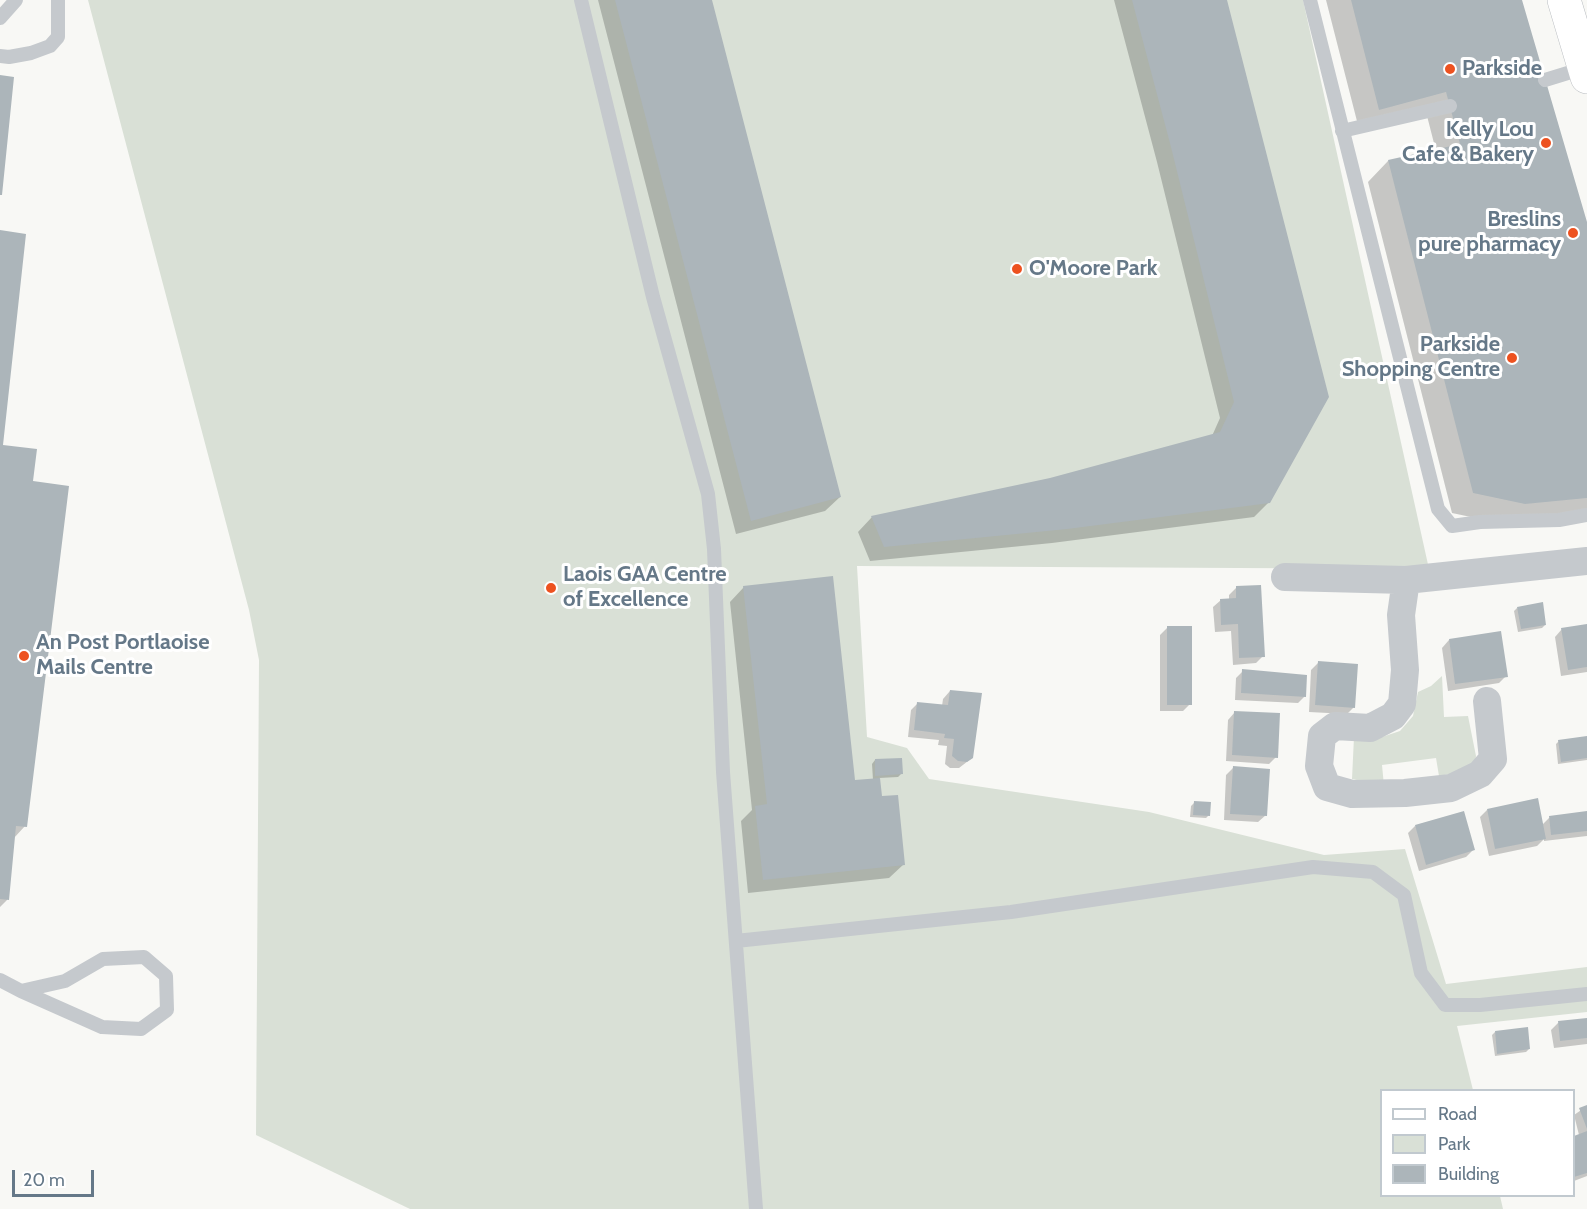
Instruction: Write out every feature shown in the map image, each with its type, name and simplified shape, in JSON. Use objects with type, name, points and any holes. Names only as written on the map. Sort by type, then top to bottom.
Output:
[{"type":"main road","points":[[1564,0],[1586,73]]},
{"type":"street","points":[[1286,577],[1406,580],[1587,561]]},
{"type":"street","points":[[1406,580],[1401,615],[1406,670],[1402,704],[1392,716],[1370,728],[1335,726],[1322,736],[1319,766],[1328,787],[1352,794],[1406,793],[1451,788],[1480,774],[1493,759],[1487,701]]},
{"type":"lane","points":[[0,18],[16,0]]},
{"type":"lane","points":[[0,56],[9,57],[31,53],[50,46],[58,38],[58,0]]},
{"type":"lane","points":[[581,0],[653,297],[708,494],[714,549],[723,772],[756,1209]]},
{"type":"lane","points":[[1310,0],[1438,509],[1452,526],[1480,522],[1559,520],[1587,515]]},
{"type":"lane","points":[[1545,80],[1586,73]]},
{"type":"lane","points":[[1342,131],[1450,106]]},
{"type":"lane","points":[[736,941],[1011,912],[1313,867],[1373,872],[1404,895],[1421,974],[1445,1005],[1480,1005],[1587,994]]},
{"type":"lane","points":[[0,980],[21,991],[102,1027],[141,1029],[167,1010],[166,976],[144,957],[103,959],[65,981],[21,991]]},
{"type":"green space","name":"Laois GAA Centre of Excellence","points":[[88,0],[1303,0],[1429,569],[857,566],[867,737],[907,748],[929,779],[1149,812],[1324,855],[1405,849],[1446,984],[1587,967],[1587,1012],[1457,1026],[1473,1089],[1380,1089],[1380,1197],[1500,1197],[1503,1209],[410,1209],[256,1135],[259,660],[249,610]]},
{"type":"green space","points":[[1442,676],[1444,717],[1468,716],[1476,756],[1475,765],[1461,772],[1439,776],[1436,758],[1382,765],[1384,786],[1352,779],[1354,737],[1382,737],[1400,731],[1413,716],[1418,692],[1431,686]]},
{"type":"building","points":[[615,0],[712,0],[841,497],[751,521]]},
{"type":"building","points":[[1132,0],[1227,0],[1329,397],[1270,503],[1067,529],[884,547],[871,516],[1050,478],[1220,432],[1234,402]]},
{"type":"building","name":"Parkside Shopping Centre","points":[[1351,0],[1522,0],[1587,222],[1587,498],[1525,504],[1473,493],[1388,160],[1460,144],[1446,92],[1379,110]]},
{"type":"building","points":[[0,75],[14,77],[2,195],[0,195]]},
{"type":"building","name":"An Post Portlaoise Mails Centre","points":[[0,230],[26,234],[3,445],[37,449],[33,481],[69,486],[27,827],[16,826],[9,900],[0,899]]},
{"type":"building","points":[[833,576],[855,780],[880,778],[882,796],[898,795],[905,865],[763,880],[755,806],[767,804],[743,586]]},
{"type":"building","points":[[1261,585],[1265,657],[1239,658],[1238,624],[1221,625],[1220,599],[1236,598],[1236,586]]},
{"type":"building","points":[[1543,602],[1546,625],[1521,629],[1517,607]]},
{"type":"building","points":[[1587,624],[1587,667],[1568,670],[1561,628]]},
{"type":"building","points":[[1167,626],[1192,626],[1192,705],[1167,705]]},
{"type":"building","points":[[1501,631],[1508,677],[1455,684],[1449,639]]},
{"type":"building","points":[[1318,661],[1358,664],[1355,708],[1315,705]]},
{"type":"building","points":[[1242,669],[1307,675],[1306,697],[1241,693]]},
{"type":"building","points":[[950,690],[982,693],[973,758],[967,762],[958,761],[952,756],[954,739],[944,738],[945,734],[914,730],[917,702],[948,705]]},
{"type":"building","points":[[1234,711],[1280,713],[1278,758],[1232,755]]},
{"type":"building","points":[[1587,736],[1587,758],[1561,762],[1558,740]]},
{"type":"building","points":[[902,758],[903,774],[875,776],[875,759]]},
{"type":"building","points":[[1233,766],[1270,769],[1267,816],[1230,814]]},
{"type":"building","points":[[1538,798],[1546,839],[1495,849],[1487,809]]},
{"type":"building","points":[[1194,801],[1211,802],[1210,816],[1193,815]]},
{"type":"building","points":[[1464,811],[1475,850],[1426,865],[1415,825]]},
{"type":"building","points":[[1587,811],[1587,831],[1551,835],[1549,816]]},
{"type":"building","points":[[1587,1018],[1587,1038],[1560,1041],[1558,1021]]},
{"type":"building","points":[[1528,1027],[1530,1049],[1497,1054],[1495,1031]]},
{"type":"building","points":[[1587,1105],[1587,1129],[1579,1108]]},
{"type":"building","points":[[1587,1131],[1587,1173],[1575,1177],[1575,1136]]},
{"type":"place","name":"Parkside","points":[[1450,69]]},
{"type":"place","name":"Kelly Lou Cafe & Bakery","points":[[1546,143]]},
{"type":"place","name":"Breslins pure pharmacy","points":[[1573,233]]},
{"type":"place","name":"O'Moore Park","points":[[1017,269]]},
{"type":"place","name":"Parkside Shopping Centre","points":[[1512,358]]},
{"type":"place","name":"Laois GAA Centre of Excellence","points":[[551,588]]},
{"type":"place","name":"An Post Portlaoise Mails Centre","points":[[24,656]]}]
